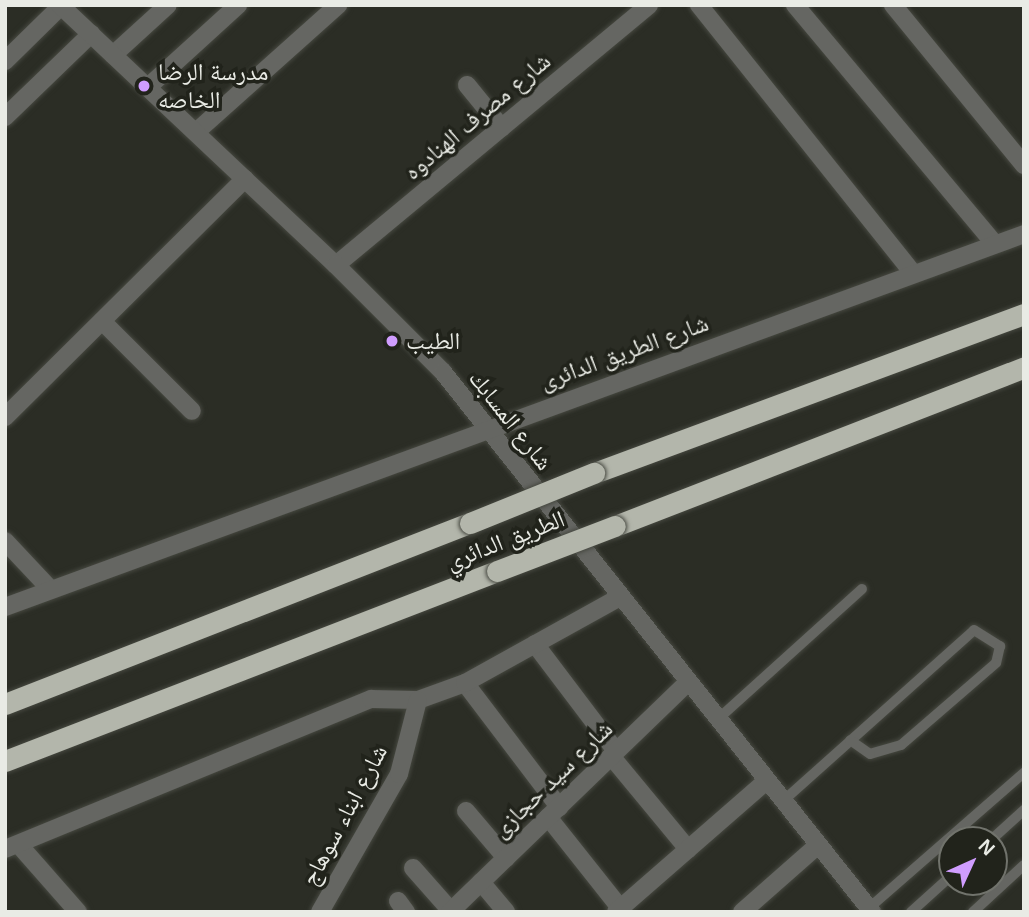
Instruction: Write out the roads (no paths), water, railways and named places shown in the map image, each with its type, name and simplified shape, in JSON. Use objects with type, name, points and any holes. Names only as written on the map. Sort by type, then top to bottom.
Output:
[{"type":"highway","name":"الطريق الدائري","points":[[5,704],[594,473],[1024,314]]},
{"type":"highway","name":"الطريق الدائري","points":[[5,761],[1024,367]]},
{"type":"street","points":[[113,55],[168,5]]},
{"type":"street","points":[[148,87],[238,5]]},
{"type":"street","points":[[196,132],[338,5]]},
{"type":"street","name":"شارع مصرف الهنادوه","points":[[337,265],[502,128],[629,11],[649,5]]},
{"type":"street","points":[[699,5],[914,274]]},
{"type":"street","points":[[795,5],[995,244]]},
{"type":"street","points":[[893,5],[1024,165]]},
{"type":"street","points":[[5,61],[61,6]]},
{"type":"street","name":"شارع المسابك","points":[[61,6],[337,265],[443,372],[869,910]]},
{"type":"street","points":[[5,117],[91,34]]},
{"type":"street","points":[[467,85],[502,128]]},
{"type":"street","points":[[5,416],[246,179]]},
{"type":"street","name":"شارع الطريق الدائرى","points":[[5,607],[486,427],[1023,234]]},
{"type":"street","points":[[102,321],[191,411]]},
{"type":"street","points":[[5,541],[50,589]]},
{"type":"street","points":[[5,859],[19,844],[371,699],[418,700],[465,683],[620,597]]},
{"type":"street","points":[[535,644],[614,754],[688,849]]},
{"type":"street","name":"شارع سيد حجازى","points":[[450,912],[688,682]]},
{"type":"street","points":[[465,683],[618,910],[766,781]]},
{"type":"street","name":"شارع ابناء سوهاج","points":[[320,912],[399,774],[418,700]]},
{"type":"street","points":[[466,811],[506,858]]},
{"type":"street","points":[[19,844],[69,909]]},
{"type":"street","points":[[742,912],[818,845]]},
{"type":"street","points":[[413,868],[450,912]]},
{"type":"street","points":[[481,882],[506,912]]},
{"type":"lane","points":[[718,719],[862,589]]},
{"type":"lane","points":[[783,801],[850,740],[974,630],[1000,646],[996,663],[901,745],[870,754],[850,740]]},
{"type":"lane","points":[[869,910],[1024,773]]},
{"type":"lane","points":[[1006,826],[1024,810]]},
{"type":"lane","points":[[973,912],[1024,865]]},
{"type":"lane","points":[[911,912],[938,888]]},
{"type":"place","name":"مدرسة الرضا الخاصه","points":[[144,86]]},
{"type":"place","name":"الطيب","points":[[392,341]]}]
